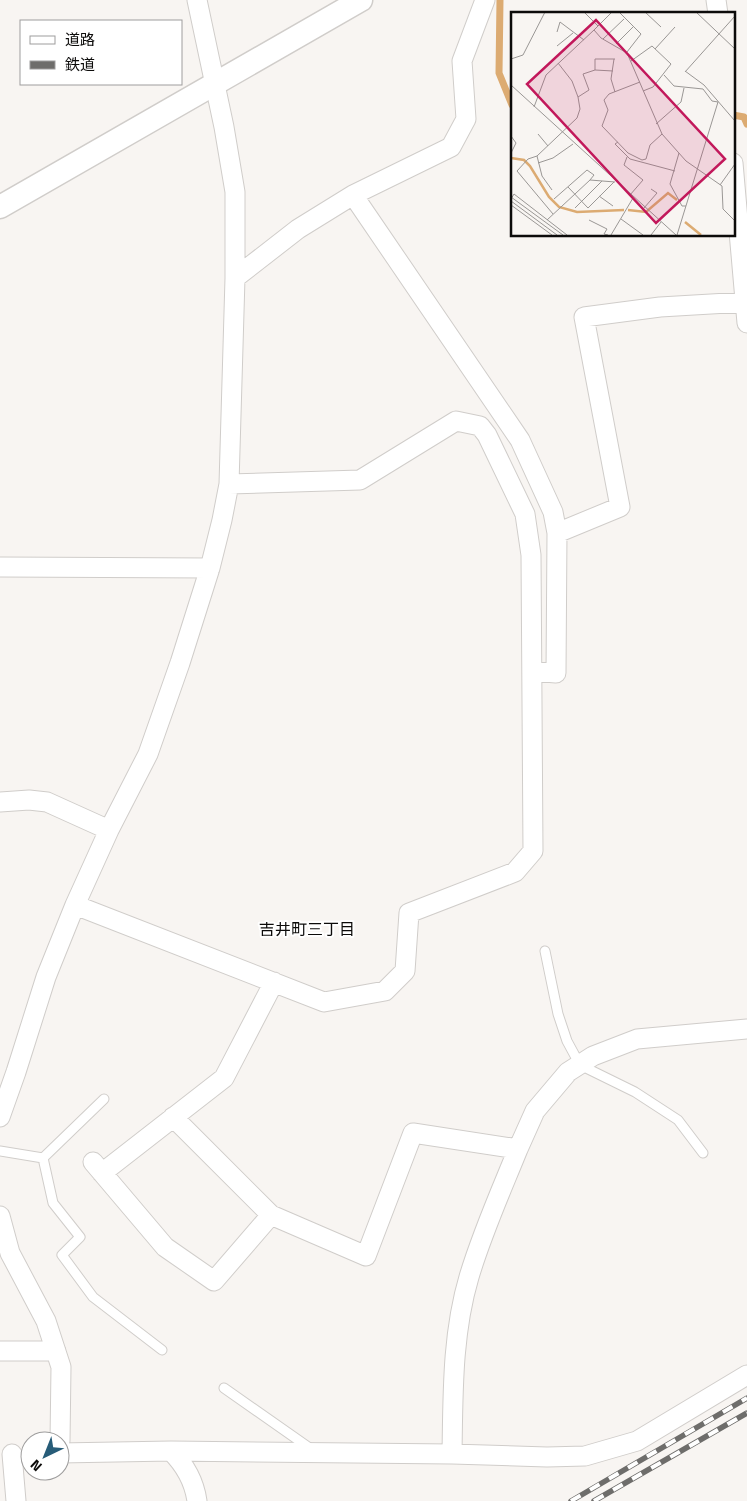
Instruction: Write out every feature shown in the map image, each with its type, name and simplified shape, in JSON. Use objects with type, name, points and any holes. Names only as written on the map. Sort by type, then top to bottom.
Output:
[{"type":"street","points":[[0,1117],[8,1070],[46,976],[75,905],[109,830],[148,754],[180,663],[210,568],[230,484],[235,192],[197,0]]},
{"type":"street","points":[[0,208],[361,0]]},
{"type":"street","points":[[235,278],[298,230],[353,196],[451,147],[466,119],[462,61],[485,0]]},
{"type":"street","points":[[734,173],[744,268],[747,323]]},
{"type":"street","points":[[353,196],[520,440],[553,512],[557,533],[556,673],[532,671]]},
{"type":"street","points":[[557,533],[620,506],[584,317],[660,307],[745,302]]},
{"type":"street","points":[[75,905],[324,1002],[385,991],[405,971],[409,913],[514,872],[533,852],[531,555],[524,514],[487,435],[480,426],[456,421],[360,480],[230,484]]},
{"type":"street","points":[[0,566],[210,568]]},
{"type":"street","points":[[0,802],[29,800],[47,802],[109,830]]},
{"type":"street","points":[[271,1215],[214,1281],[165,1247],[97,1167],[173,1117],[224,1078],[274,982]]},
{"type":"street","points":[[452,1454],[456,1341],[469,1278],[518,1149],[535,1111],[568,1072],[593,1056],[637,1039],[747,1029]]},
{"type":"street","points":[[173,1117],[271,1215],[366,1256],[413,1133],[518,1149]]},
{"type":"street","points":[[0,1216],[6,1257],[46,1322],[61,1367],[60,1431]]},
{"type":"street","points":[[0,1351],[56,1351]]},
{"type":"street","points":[[70,1453],[171,1450],[547,1457],[585,1456],[637,1441],[747,1375]]},
{"type":"street","points":[[171,1450],[187,1470],[193,1482],[197,1501]]},
{"type":"street","points":[[14,1454],[16,1501]]},
{"type":"lane","points":[[545,951],[558,1014],[567,1041],[580,1065],[635,1092],[678,1120],[703,1153]]},
{"type":"lane","points":[[43,1158],[104,1099]]},
{"type":"lane","points":[[0,1151],[43,1158]]},
{"type":"lane","points":[[43,1158],[53,1203],[80,1237],[62,1255],[93,1297],[162,1350]]},
{"type":"lane","points":[[224,1388],[315,1452]]},
{"type":"waterway","points":[[500,0],[499,73],[511,103]]},
{"type":"waterway","points":[[734,115],[744,117],[747,124]]},
{"type":"railway","points":[[571,1501],[747,1398]]},
{"type":"railway","points":[[594,1501],[747,1413]]},
{"type":"district","name":"吉井町三丁目","points":[[307,929]]}]
